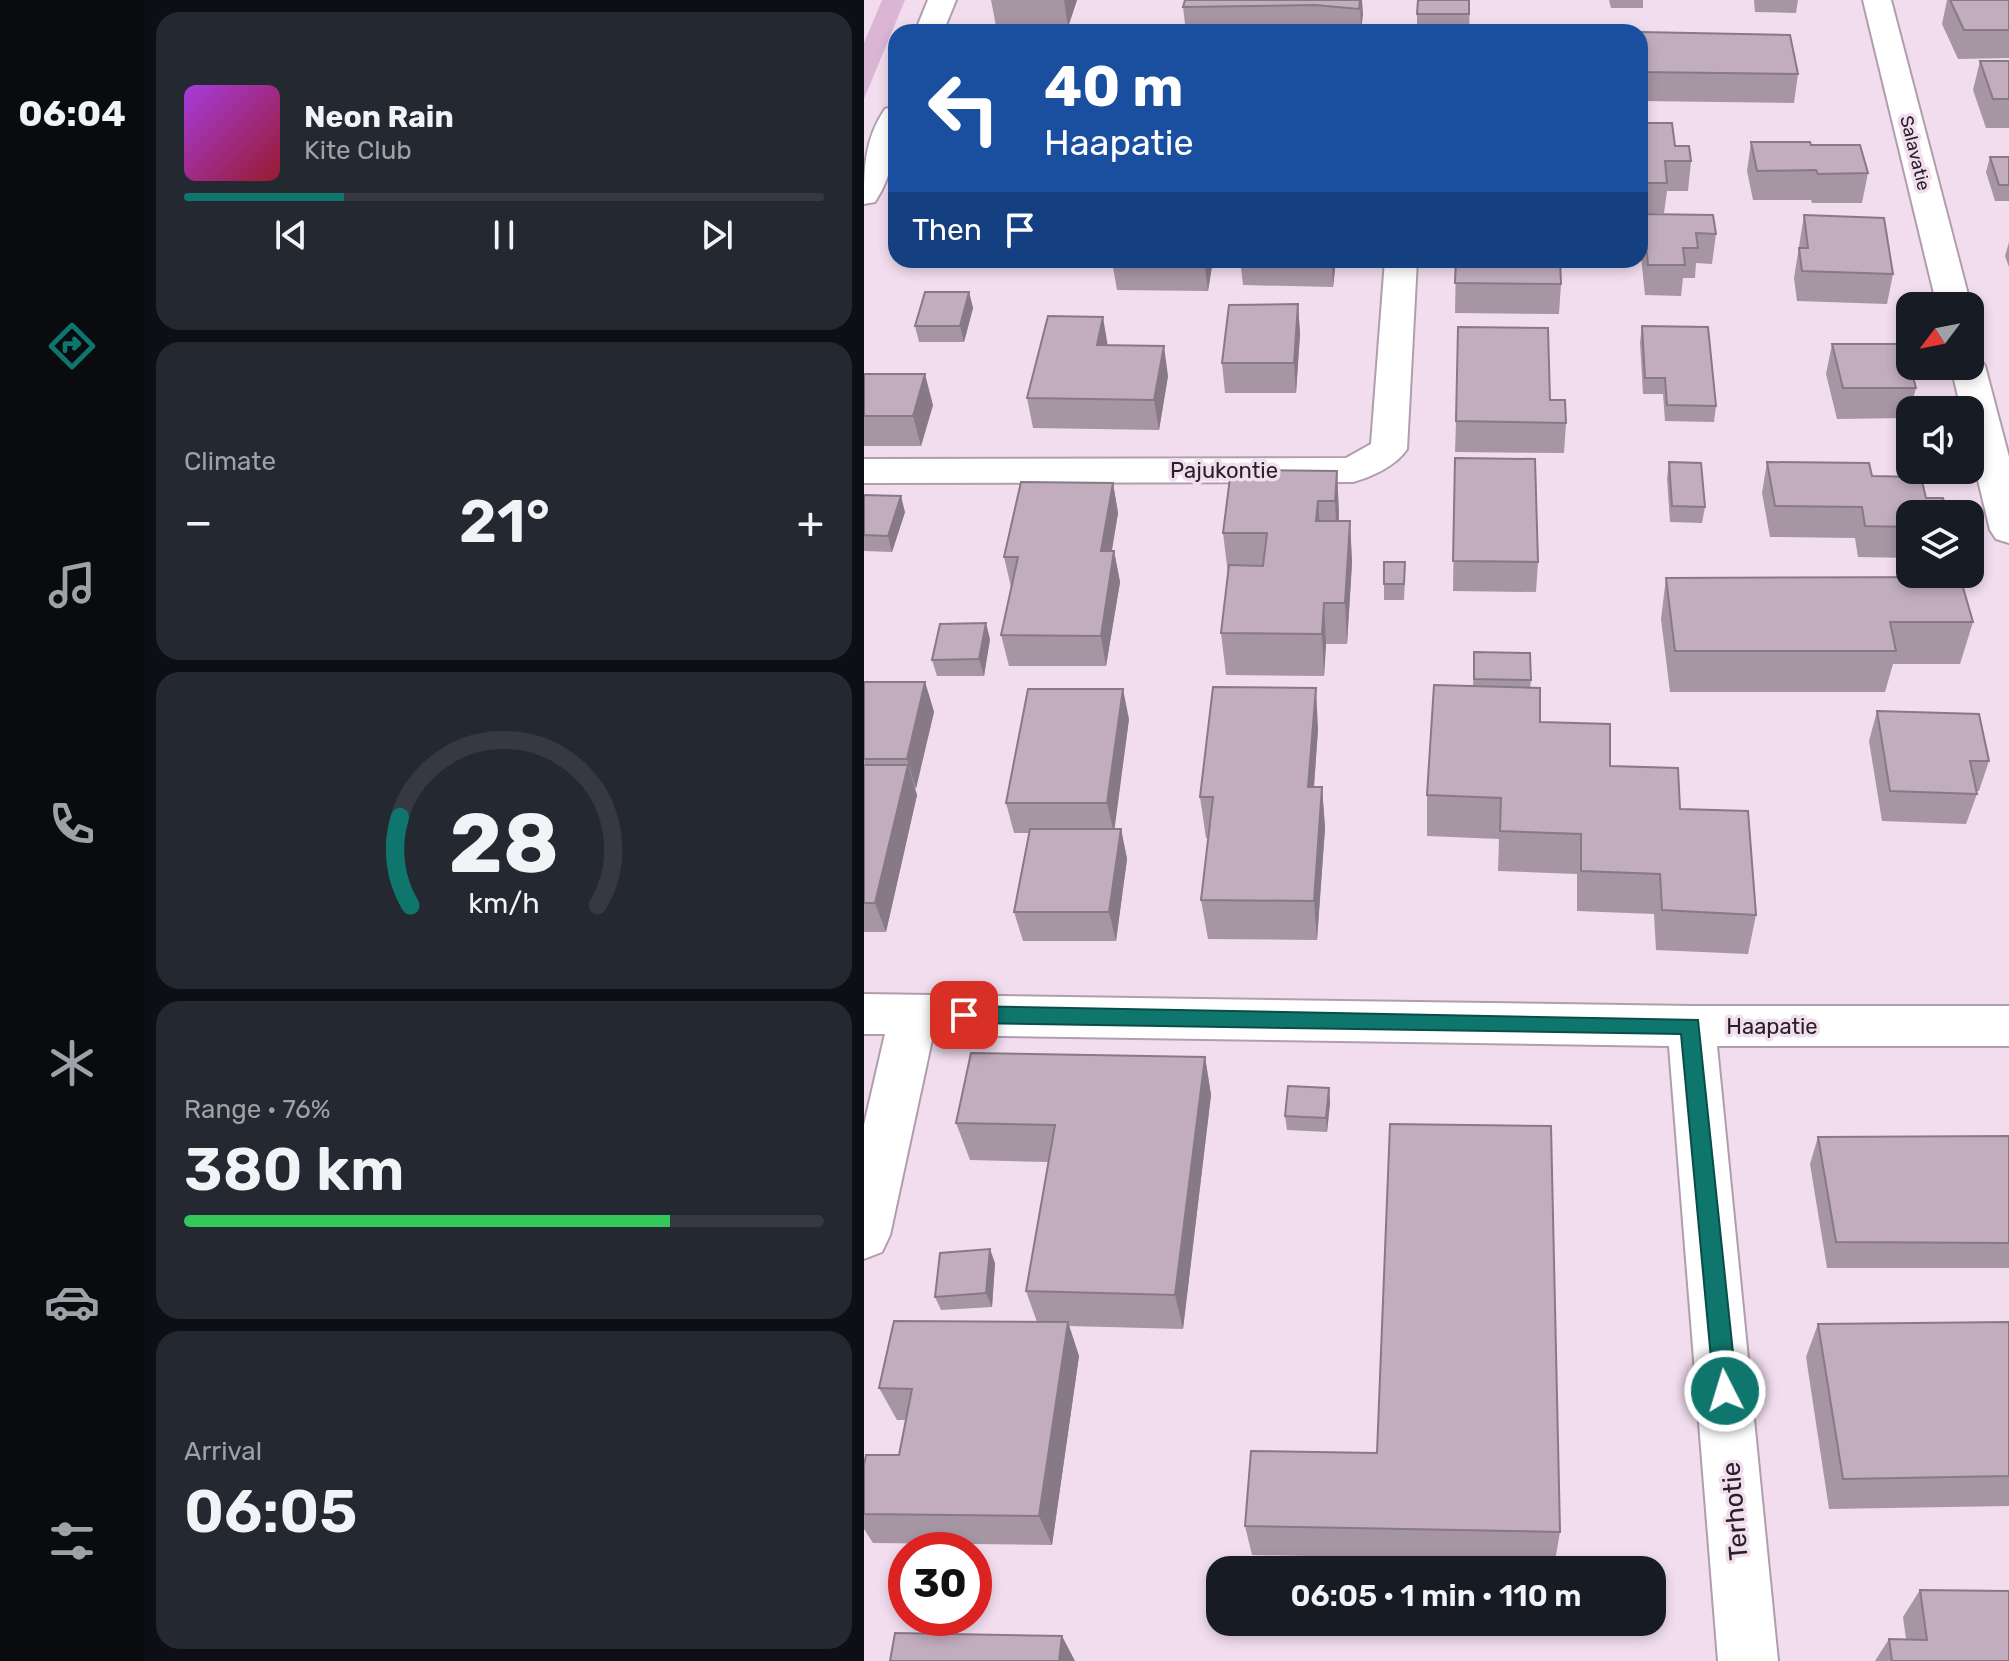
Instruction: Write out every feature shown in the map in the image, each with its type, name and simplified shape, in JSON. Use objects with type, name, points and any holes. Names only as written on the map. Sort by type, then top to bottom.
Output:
[{"type":"street","points":[[932,24],[942,0]]},
{"type":"street","name":"Salavatie","points":[[1877,0],[1950,292]]},
{"type":"street","points":[[864,195],[888,135]]},
{"type":"street","name":"Pajukontie","points":[[864,471],[1353,470],[1389,449],[1400,268]]},
{"type":"street","points":[[1972,380],[2009,530]]},
{"type":"street","name":"Haapatie","points":[[864,1014],[1691,1026],[2009,1026]]},
{"type":"street","points":[[864,1235],[914,1014]]},
{"type":"street","name":"Terhotie","points":[[1691,1026],[1748,1661]]},
{"type":"shaded area","points":[[882,0],[905,0],[895,24],[888,24],[888,41],[864,99],[864,43]]},
{"type":"building","points":[[1185,0],[1360,0],[1359,9],[1315,5],[1183,7]]},
{"type":"building","points":[[1418,0],[1469,0],[1469,14],[1417,14]]},
{"type":"building","points":[[1950,0],[2009,0],[2009,30],[1964,30]]},
{"type":"building","points":[[1648,32],[1790,35],[1798,74],[1648,72]]},
{"type":"building","points":[[1980,61],[2009,61],[2009,99],[1993,99]]},
{"type":"building","points":[[1648,123],[1672,123],[1675,146],[1689,146],[1691,161],[1665,161],[1667,183],[1648,183]]},
{"type":"building","points":[[1751,142],[1860,145],[1868,173],[1757,171]]},
{"type":"building","points":[[1990,157],[2009,157],[2009,185],[1999,185]]},
{"type":"building","points":[[1648,214],[1713,215],[1716,234],[1696,233],[1698,248],[1683,248],[1685,265],[1648,265]]},
{"type":"building","points":[[1804,215],[1884,218],[1893,274],[1802,271],[1799,248],[1808,248]]},
{"type":"building","points":[[1456,268],[1560,268],[1561,284],[1455,283]]},
{"type":"building","points":[[925,292],[969,292],[960,326],[915,326]]},
{"type":"building","points":[[1298,304],[1294,363],[1222,363],[1229,305]]},
{"type":"building","points":[[1048,316],[1103,317],[1097,345],[1164,346],[1154,400],[1027,398]]},
{"type":"building","points":[[1642,326],[1708,327],[1716,406],[1667,405],[1665,378],[1645,378]]},
{"type":"building","points":[[1458,327],[1548,328],[1550,400],[1565,400],[1566,423],[1456,421]]},
{"type":"building","points":[[1832,344],[1896,344],[1896,380],[1914,380],[1916,388],[1843,388]]},
{"type":"building","points":[[864,374],[925,374],[913,416],[864,416]]},
{"type":"building","points":[[1455,458],[1535,459],[1538,562],[1453,561]]},
{"type":"building","points":[[1669,462],[1701,463],[1705,507],[1672,506]]},
{"type":"building","points":[[1767,462],[1869,463],[1872,476],[1896,476],[1896,484],[1923,484],[1926,498],[1944,500],[1896,500],[1896,527],[1865,526],[1862,507],[1775,506]]},
{"type":"building","points":[[1231,470],[1337,471],[1335,501],[1318,501],[1316,521],[1350,521],[1345,603],[1324,603],[1322,634],[1221,633],[1229,565],[1263,566],[1267,533],[1223,533]]},
{"type":"building","points":[[1021,482],[1113,483],[1101,551],[1114,551],[1101,636],[1001,635],[1018,557],[1004,557]]},
{"type":"building","points":[[864,495],[901,496],[888,536],[864,535]]},
{"type":"building","points":[[1384,562],[1405,562],[1404,584],[1384,584]]},
{"type":"building","points":[[1896,577],[1896,588],[1963,588],[1973,622],[1890,622],[1896,651],[1675,651],[1666,578]]},
{"type":"building","points":[[986,623],[979,659],[932,660],[940,624]]},
{"type":"building","points":[[1474,652],[1530,653],[1531,680],[1474,679]]},
{"type":"building","points":[[864,682],[925,682],[907,759],[864,759]]},
{"type":"building","points":[[1434,685],[1540,688],[1540,722],[1610,724],[1610,766],[1678,768],[1680,809],[1748,811],[1756,915],[1662,910],[1660,874],[1581,871],[1581,834],[1500,831],[1501,798],[1427,795]]},
{"type":"building","points":[[1213,687],[1316,688],[1308,787],[1322,787],[1314,901],[1201,900],[1213,797],[1200,797]]},
{"type":"building","points":[[1028,689],[1123,689],[1107,803],[1006,803]]},
{"type":"building","points":[[1877,711],[1979,714],[1989,761],[1970,761],[1977,794],[1890,791]]},
{"type":"building","points":[[864,765],[908,765],[875,903],[864,903]]},
{"type":"building","points":[[1030,829],[1121,829],[1109,912],[1014,912]]},
{"type":"building","points":[[971,1053],[1205,1057],[1175,1295],[1026,1291],[1055,1125],[956,1123]]},
{"type":"building","points":[[1288,1086],[1329,1088],[1326,1118],[1285,1116]]},
{"type":"building","points":[[1390,1124],[1551,1126],[1560,1532],[1245,1526],[1251,1451],[1377,1453]]},
{"type":"building","points":[[2009,1136],[2009,1243],[1836,1242],[1818,1137]]},
{"type":"building","points":[[990,1249],[986,1293],[935,1297],[940,1253]]},
{"type":"building","points":[[894,1321],[1068,1322],[1039,1516],[864,1514],[866,1455],[899,1455],[912,1389],[879,1388]]},
{"type":"building","points":[[2009,1322],[2009,1476],[1843,1479],[1818,1324]]},
{"type":"building","points":[[1920,1590],[2009,1591],[2009,1661],[1892,1661],[1889,1639],[1927,1640]]},
{"type":"building","points":[[894,1636],[1062,1636],[1059,1661],[890,1661]]},
{"type":"route","points":[[964,1015],[1691,1026],[1725,1391]]}]
